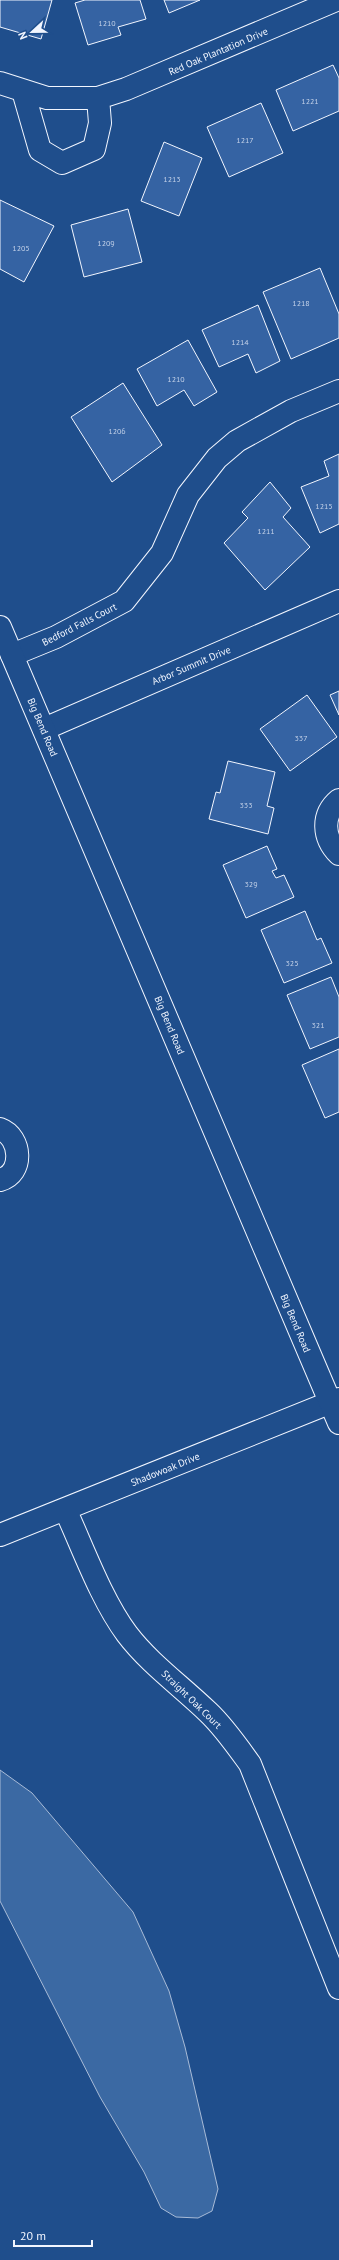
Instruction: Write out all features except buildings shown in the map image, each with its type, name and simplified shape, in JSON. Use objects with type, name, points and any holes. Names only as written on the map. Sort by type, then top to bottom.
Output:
[{"type":"street","name":"Red Oak Plantation Drive","points":[[0,83],[47,98],[98,98],[126,90],[293,9],[336,0]]},
{"type":"street","points":[[23,90],[40,150],[62,163],[94,149],[100,123],[98,98]]},
{"type":"street","name":"Bedford Falls Court","points":[[12,656],[56,637],[124,601],[162,553],[188,496],[217,458],[237,441],[291,411],[339,391]]},
{"type":"street","name":"Arbor Summit Drive","points":[[44,729],[339,601]]},
{"type":"street","name":"Big Bend Road","points":[[0,627],[335,1401],[339,1423]]},
{"type":"street","points":[[339,800],[330,810],[326,822],[326,835],[331,847],[339,854]]},
{"type":"street","points":[[0,1130],[11,1136],[16,1144],[18,1156],[16,1165],[11,1173],[0,1180]]},
{"type":"street","name":"Shadowoak Drive","points":[[0,1535],[335,1401]]},
{"type":"street","name":"Straight Oak Court","points":[[65,1509],[112,1610],[127,1634],[154,1663],[210,1713],[250,1764],[339,1988]]},
{"type":"water","points":[[0,1770],[32,1793],[133,1912],[169,1991],[185,2047],[218,2189],[212,2211],[198,2218],[176,2217],[161,2208],[144,2172],[100,2097],[0,1901]]}]
